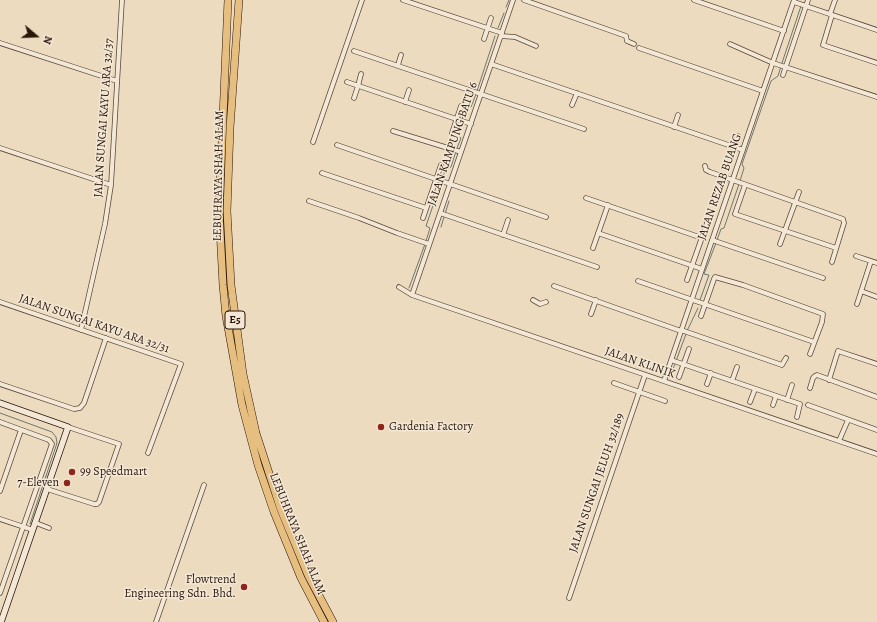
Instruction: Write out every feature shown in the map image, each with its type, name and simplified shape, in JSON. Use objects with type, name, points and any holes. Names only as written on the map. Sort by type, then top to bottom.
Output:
[{"type":"highway","name":"LEBUHRAYA SHAH ALAM","points":[[228,0],[219,211],[222,277],[226,316],[242,405],[258,465],[274,512],[301,578],[324,622]]},
{"type":"highway","name":"LEBUHRAYA SHAH ALAM","points":[[239,0],[230,128],[227,211],[231,285],[238,345],[254,425],[281,510],[308,575],[333,622]]},
{"type":"street","name":"JALAN SUNGAI KAYU ARA 32/37","points":[[81,330],[111,186],[122,0]]},
{"type":"street","points":[[313,142],[362,0]]},
{"type":"street","points":[[403,0],[487,28],[502,35],[515,37],[536,46]]},
{"type":"street","name":"JALAN KAMPUNG BATU 6","points":[[412,296],[429,244],[443,214],[450,184],[471,124],[478,93],[492,64],[513,0]]},
{"type":"street","points":[[524,0],[626,36],[627,41],[634,44]]},
{"type":"street","points":[[694,0],[784,32]]},
{"type":"street","points":[[783,75],[782,65],[803,5],[808,0]]},
{"type":"street","points":[[835,0],[823,45],[877,63]]},
{"type":"street","points":[[794,1],[877,30]]},
{"type":"street","name":"JALAN REZAB BUANG","points":[[664,381],[677,362],[692,300],[702,269],[716,241],[733,180],[794,1]]},
{"type":"street","points":[[484,39],[491,18]]},
{"type":"street","points":[[0,43],[117,81]]},
{"type":"street","points":[[730,44],[773,62],[877,97]]},
{"type":"street","points":[[639,48],[763,91]]},
{"type":"street","points":[[354,50],[584,129]]},
{"type":"street","points":[[398,65],[401,55]]},
{"type":"street","points":[[492,64],[743,150]]},
{"type":"street","points":[[354,98],[362,74]]},
{"type":"street","points":[[347,82],[471,124]]},
{"type":"street","points":[[405,102],[409,90]]},
{"type":"street","points":[[572,105],[577,93]]},
{"type":"street","points":[[452,133],[459,120],[461,106]]},
{"type":"street","points":[[674,127],[678,115]]},
{"type":"street","points":[[393,131],[461,152]]},
{"type":"street","points":[[734,147],[738,136]]},
{"type":"street","points":[[337,145],[437,178],[450,184],[546,217]]},
{"type":"street","points":[[0,148],[111,186]]},
{"type":"street","points":[[422,218],[440,166]]},
{"type":"street","points":[[705,166],[706,170],[741,184],[843,219],[844,223],[832,262]]},
{"type":"street","points":[[322,173],[426,208]]},
{"type":"street","points":[[741,184],[735,214],[836,248]]},
{"type":"street","points":[[780,244],[798,192]]},
{"type":"street","points":[[586,198],[702,238]]},
{"type":"street","points":[[309,201],[429,244]]},
{"type":"street","points":[[594,248],[608,205]]},
{"type":"street","points":[[443,214],[597,267]]},
{"type":"street","points":[[503,235],[508,220]]},
{"type":"street","points":[[687,280],[707,223]]},
{"type":"street","points":[[598,233],[702,269]]},
{"type":"street","points":[[716,241],[823,278]]},
{"type":"street","points":[[856,256],[877,263]]},
{"type":"street","points":[[857,304],[871,261]]},
{"type":"street","points":[[701,316],[715,277],[743,285],[823,314],[824,316],[810,354]]},
{"type":"street","points":[[638,280],[814,342]]},
{"type":"street","points":[[554,286],[782,365],[786,358]]},
{"type":"street","name":"JALAN KLINIK","points":[[399,287],[412,296],[877,454]]},
{"type":"street","points":[[861,291],[877,297]]},
{"type":"street","points":[[533,300],[540,304],[546,302]]},
{"type":"street","points":[[591,314],[596,300]]},
{"type":"street","name":"JALAN SUNGAI KAYU ARA 32/31","points":[[0,302],[181,364],[148,453]]},
{"type":"street","points":[[0,384],[74,409],[80,408],[84,403],[106,338]]},
{"type":"street","points":[[677,362],[689,349]]},
{"type":"street","points":[[829,380],[838,351],[877,364]]},
{"type":"street","points":[[677,362],[800,404],[797,417]]},
{"type":"street","points":[[677,362],[679,377]]},
{"type":"street","points":[[732,381],[737,367]]},
{"type":"street","points":[[707,384],[711,373]]},
{"type":"street","name":"JALAN SUNGAI JELUH 32/189","points":[[569,598],[645,375]]},
{"type":"street","points":[[810,388],[815,376],[817,375],[877,397]]},
{"type":"street","points":[[614,383],[665,401]]},
{"type":"street","points":[[787,400],[792,385]]},
{"type":"street","points":[[750,402],[755,389]]},
{"type":"street","points":[[773,405],[776,396]]},
{"type":"street","points":[[0,403],[119,444],[97,504],[48,489]]},
{"type":"street","points":[[808,405],[877,430]]},
{"type":"street","points":[[840,441],[848,420]]},
{"type":"street","points":[[0,422],[51,441],[52,444],[1,584],[0,594]]},
{"type":"street","points":[[1,622],[48,489],[68,427]]},
{"type":"street","points":[[0,491],[21,430]]},
{"type":"street","points":[[156,622],[204,485]]},
{"type":"street","points":[[0,519],[33,530]]},
{"type":"street","points":[[36,523],[49,528]]},
{"type":"waterway","points":[[506,7],[509,0]]},
{"type":"waterway","points":[[782,63],[801,6]]},
{"type":"waterway","points":[[498,28],[504,13]]},
{"type":"waterway","points":[[477,91],[495,36]]},
{"type":"waterway","points":[[740,181],[744,168],[742,164],[771,81],[778,76],[781,66]]},
{"type":"waterway","points":[[462,119],[466,108],[471,107],[476,94]]},
{"type":"waterway","points":[[457,148],[461,138],[457,134],[461,122]]},
{"type":"waterway","points":[[443,176],[446,169],[451,167],[456,151]]},
{"type":"waterway","points":[[717,240],[721,229],[724,228],[739,184]]},
{"type":"waterway","points":[[426,241],[430,228],[426,226],[440,185]]},
{"type":"waterway","points":[[445,214],[449,201]]},
{"type":"waterway","points":[[441,227],[444,217]]},
{"type":"waterway","points":[[700,300],[709,275],[704,274],[716,243]]},
{"type":"waterway","points":[[409,288],[425,244]]},
{"type":"waterway","points":[[687,331],[698,308]]},
{"type":"waterway","points":[[676,361],[686,334]]},
{"type":"waterway","points":[[670,376],[675,364]]},
{"type":"waterway","points":[[0,413],[52,432],[56,437],[57,443],[30,524]]},
{"type":"place","name":"Gardenia Factory","points":[[381,427]]},
{"type":"place","name":"99 Speedmart","points":[[72,472]]},
{"type":"place","name":"7-Eleven","points":[[67,483]]},
{"type":"place","name":"Flowtrend Engineering Sdn. Bhd.","points":[[244,587]]}]
